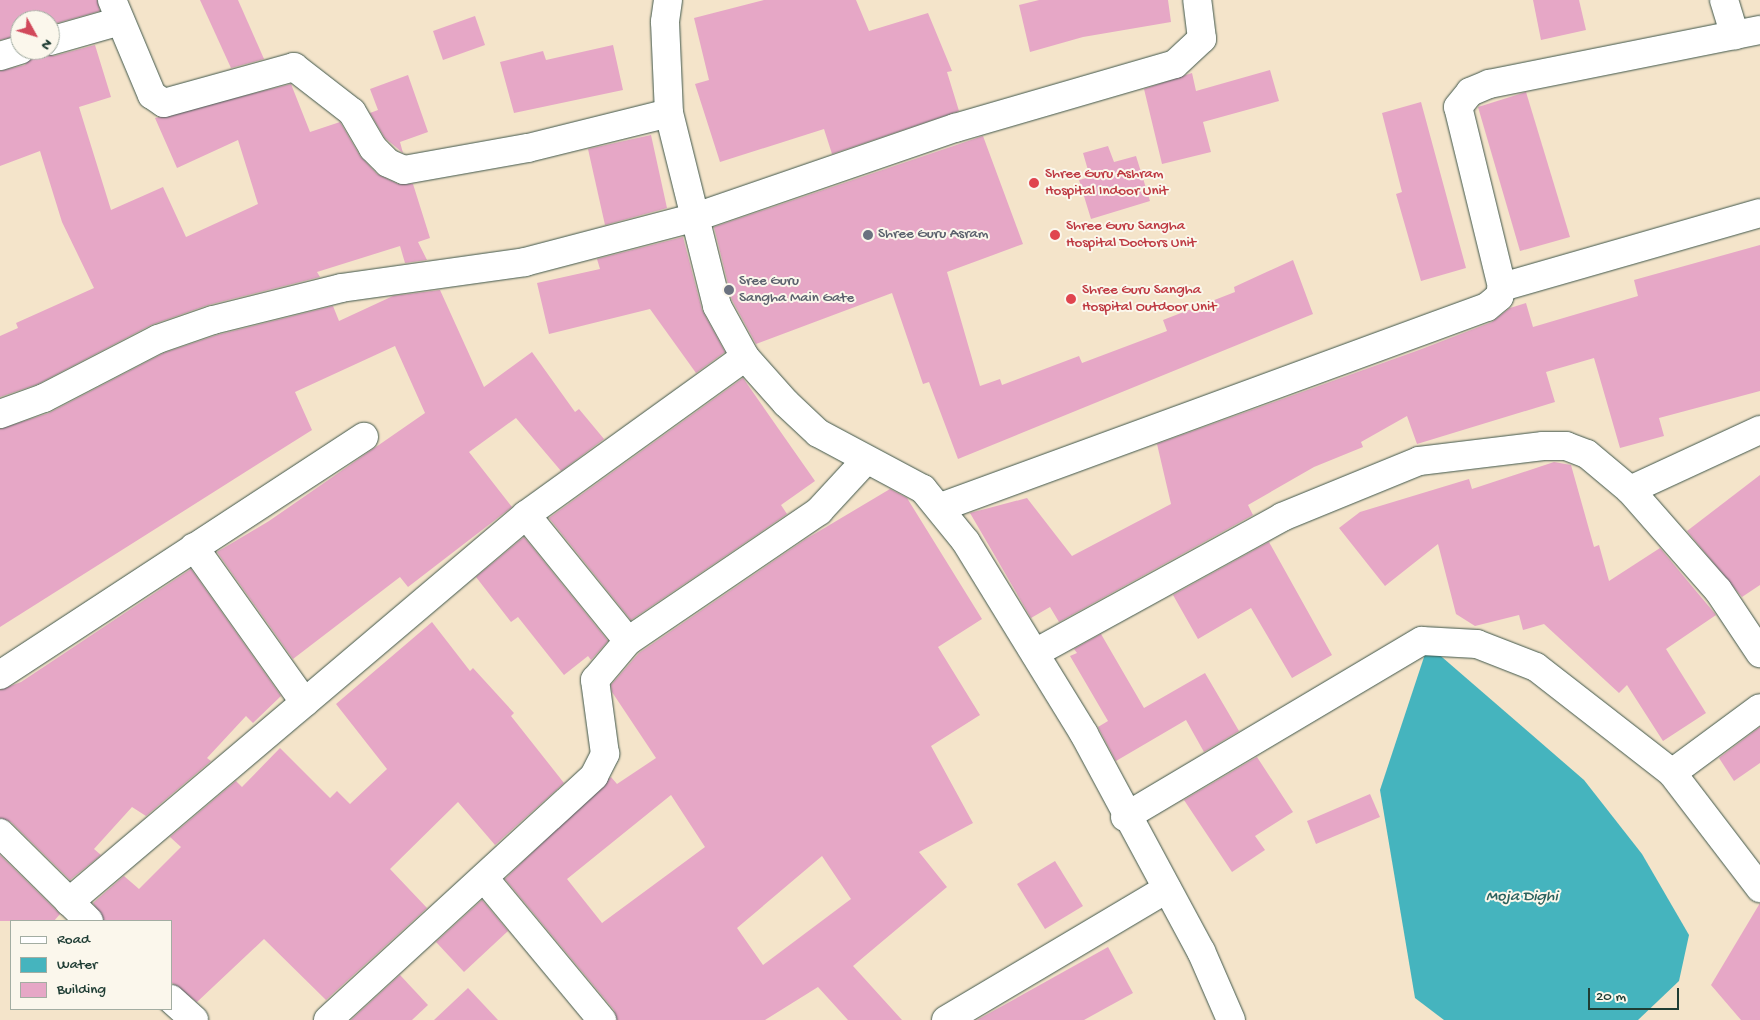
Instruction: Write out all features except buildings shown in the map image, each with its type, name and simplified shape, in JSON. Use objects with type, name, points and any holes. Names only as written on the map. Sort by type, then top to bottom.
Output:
[{"type":"street","points":[[668,0],[664,22],[669,113],[717,306],[745,357],[818,433],[922,489],[941,507],[1035,653],[1084,734],[1125,817],[1167,889],[1231,1020]]},
{"type":"street","points":[[0,414],[44,398],[158,339],[213,320],[341,288],[525,262],[696,217],[955,128],[1175,64],[1202,39],[1197,0]]},
{"type":"street","points":[[941,507],[1487,307],[1499,297],[1502,287],[1458,107],[1470,92],[1489,84],[1747,33],[1724,0]]},
{"type":"street","points":[[60,36],[116,11],[152,95],[164,102],[294,67],[352,112],[373,148],[388,163],[404,170],[528,148],[669,113]]},
{"type":"street","points":[[1502,287],[1760,213]]},
{"type":"street","points":[[69,902],[526,515],[745,357]]},
{"type":"street","points":[[1630,490],[1760,430]]},
{"type":"street","points":[[0,675],[364,437]]},
{"type":"street","points":[[1035,653],[1282,517],[1419,461],[1566,446],[1587,454],[1630,490],[1718,590],[1760,653]]},
{"type":"street","points":[[328,1020],[569,802],[602,763],[606,754],[595,680],[628,641],[819,511],[866,460]]},
{"type":"street","points":[[526,515],[628,641]]},
{"type":"street","points":[[194,547],[305,703]]},
{"type":"street","points":[[1125,817],[1422,642],[1477,644],[1536,667],[1672,773],[1760,888]]},
{"type":"street","points":[[1672,773],[1760,708]]},
{"type":"street","points":[[0,833],[88,920]]},
{"type":"street","points":[[484,878],[602,1020]]},
{"type":"street","points":[[946,1020],[1167,889]]},
{"type":"street","points":[[172,1000],[194,1020]]},
{"type":"water","name":"Moja Dighi","points":[[1428,645],[1584,780],[1642,854],[1689,935],[1679,981],[1638,1020],[1444,1020],[1415,998],[1380,790]]},
{"type":"place","name":"Shree Guru Ashram Hospital Indoor Unit","points":[[1034,183]]},
{"type":"place","name":"Shree Guru Asram","points":[[868,235]]},
{"type":"place","name":"Shree Guru Sangha Hospital Doctors Unit","points":[[1055,235]]},
{"type":"place","name":"Sree Guru Sangha Main Gate","points":[[729,290]]},
{"type":"place","name":"Shree Guru Sangha Hospital Outdoor Unit","points":[[1071,299]]}]
